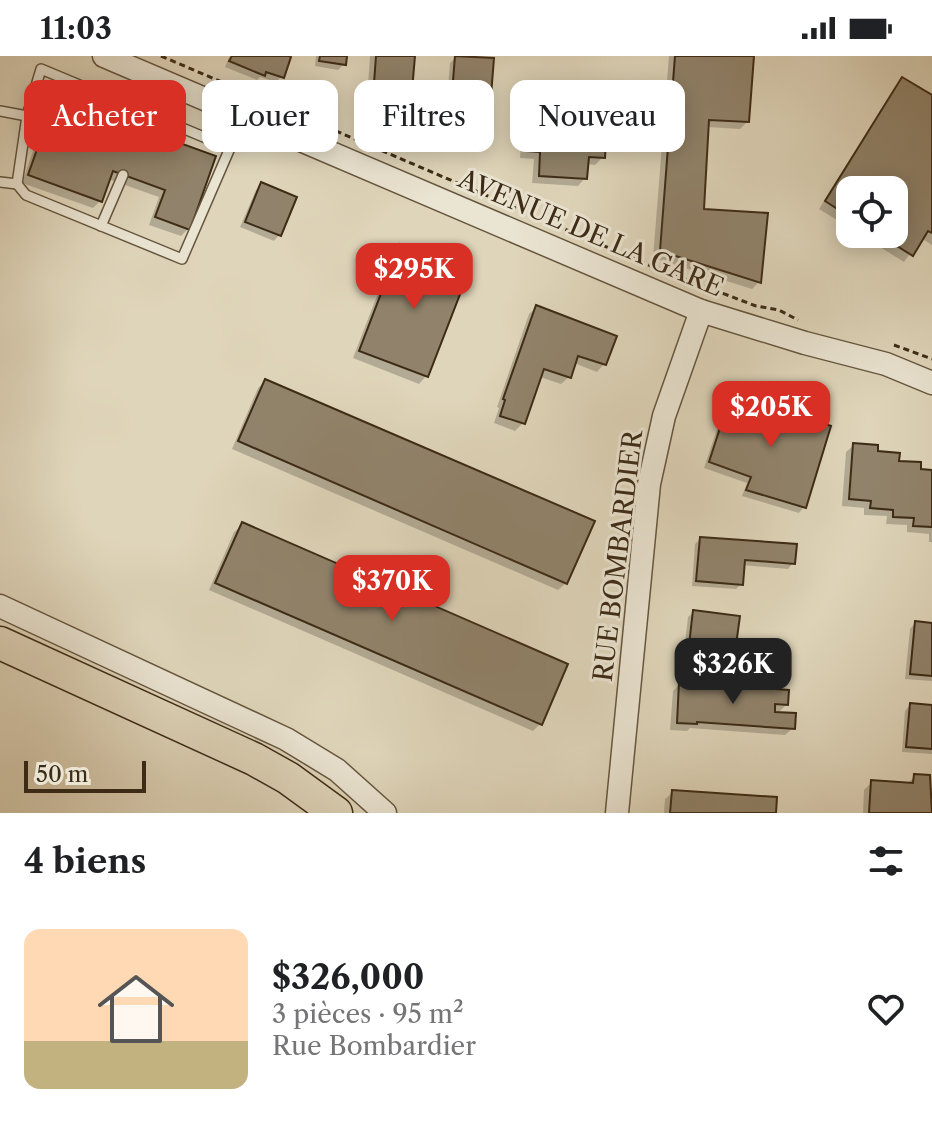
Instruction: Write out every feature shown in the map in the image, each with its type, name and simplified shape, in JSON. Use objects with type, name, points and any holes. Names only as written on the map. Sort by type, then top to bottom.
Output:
[{"type":"highway","points":[[0,643],[254,759],[288,778],[336,813]]},
{"type":"street","name":"AVENUE DE LA GARE","points":[[104,56],[202,98]]},
{"type":"street","name":"AVENUE DE LA GARE","points":[[328,152],[701,311],[886,364],[932,383]]},
{"type":"street","name":"RUE BOMBARDIER","points":[[617,813],[649,484],[664,416],[701,311]]},
{"type":"street","points":[[0,606],[286,739],[337,770],[385,813]]},
{"type":"lane","points":[[38,80],[41,69],[68,80]]},
{"type":"lane","points":[[139,80],[142,72]]},
{"type":"lane","points":[[0,111],[24,115]]},
{"type":"lane","points":[[17,184],[24,136]]},
{"type":"lane","points":[[0,182],[17,184],[26,195],[182,259],[228,152]]},
{"type":"lane","points":[[101,226],[123,175]]},
{"type":"path","name":"AVENUE DE LA GARE","points":[[161,56],[651,266],[797,319]]},
{"type":"path","points":[[916,353],[932,359]]},
{"type":"building","points":[[232,56],[291,57],[284,78],[266,72],[265,76],[229,61]]},
{"type":"building","points":[[320,56],[347,56],[346,65],[319,61]]},
{"type":"building","points":[[376,56],[415,56],[413,80],[374,80]]},
{"type":"building","points":[[455,56],[494,58],[492,80],[453,80]]},
{"type":"building","points":[[675,56],[754,56],[749,122],[709,120],[704,209],[768,213],[761,283],[660,251],[668,152],[685,152],[685,80],[673,80]]},
{"type":"building","points":[[902,77],[932,95],[932,233],[928,231],[913,256],[900,248],[908,248],[908,176],[841,176]]},
{"type":"building","points":[[186,145],[216,156],[190,230],[155,217],[165,190],[113,171],[102,202],[28,175],[36,152],[186,152]]},
{"type":"building","points":[[540,152],[605,152],[605,158],[589,157],[587,179],[539,176]]},
{"type":"building","points":[[261,182],[297,197],[281,236],[245,222]]},
{"type":"building","points":[[836,183],[836,208],[825,201]]},
{"type":"building","points":[[400,244],[469,271],[428,377],[359,351]]},
{"type":"building","points":[[536,305],[617,336],[606,365],[578,356],[571,378],[544,369],[525,424],[500,416]]},
{"type":"building","points":[[265,379],[595,521],[567,584],[238,441]]},
{"type":"building","points":[[731,394],[831,426],[806,508],[746,490],[751,477],[709,462]]},
{"type":"building","points":[[853,443],[878,445],[878,451],[900,453],[899,461],[921,462],[921,469],[932,470],[932,527],[913,526],[914,518],[893,517],[893,510],[870,508],[871,501],[849,499]]},
{"type":"building","points":[[242,522],[568,664],[542,725],[215,583]]},
{"type":"building","points":[[700,537],[797,544],[795,564],[745,560],[743,585],[696,581]]},
{"type":"building","points":[[693,610],[740,616],[734,660],[688,654]]},
{"type":"building","points":[[915,621],[932,623],[932,676],[910,674]]},
{"type":"building","points":[[679,682],[789,690],[788,705],[775,704],[775,712],[796,713],[795,729],[677,723]]},
{"type":"building","points":[[910,703],[932,705],[932,749],[906,747]]},
{"type":"building","points":[[914,774],[930,775],[932,813],[869,813],[871,780],[913,783]]},
{"type":"building","points":[[672,790],[777,797],[776,813],[670,813]]}]
